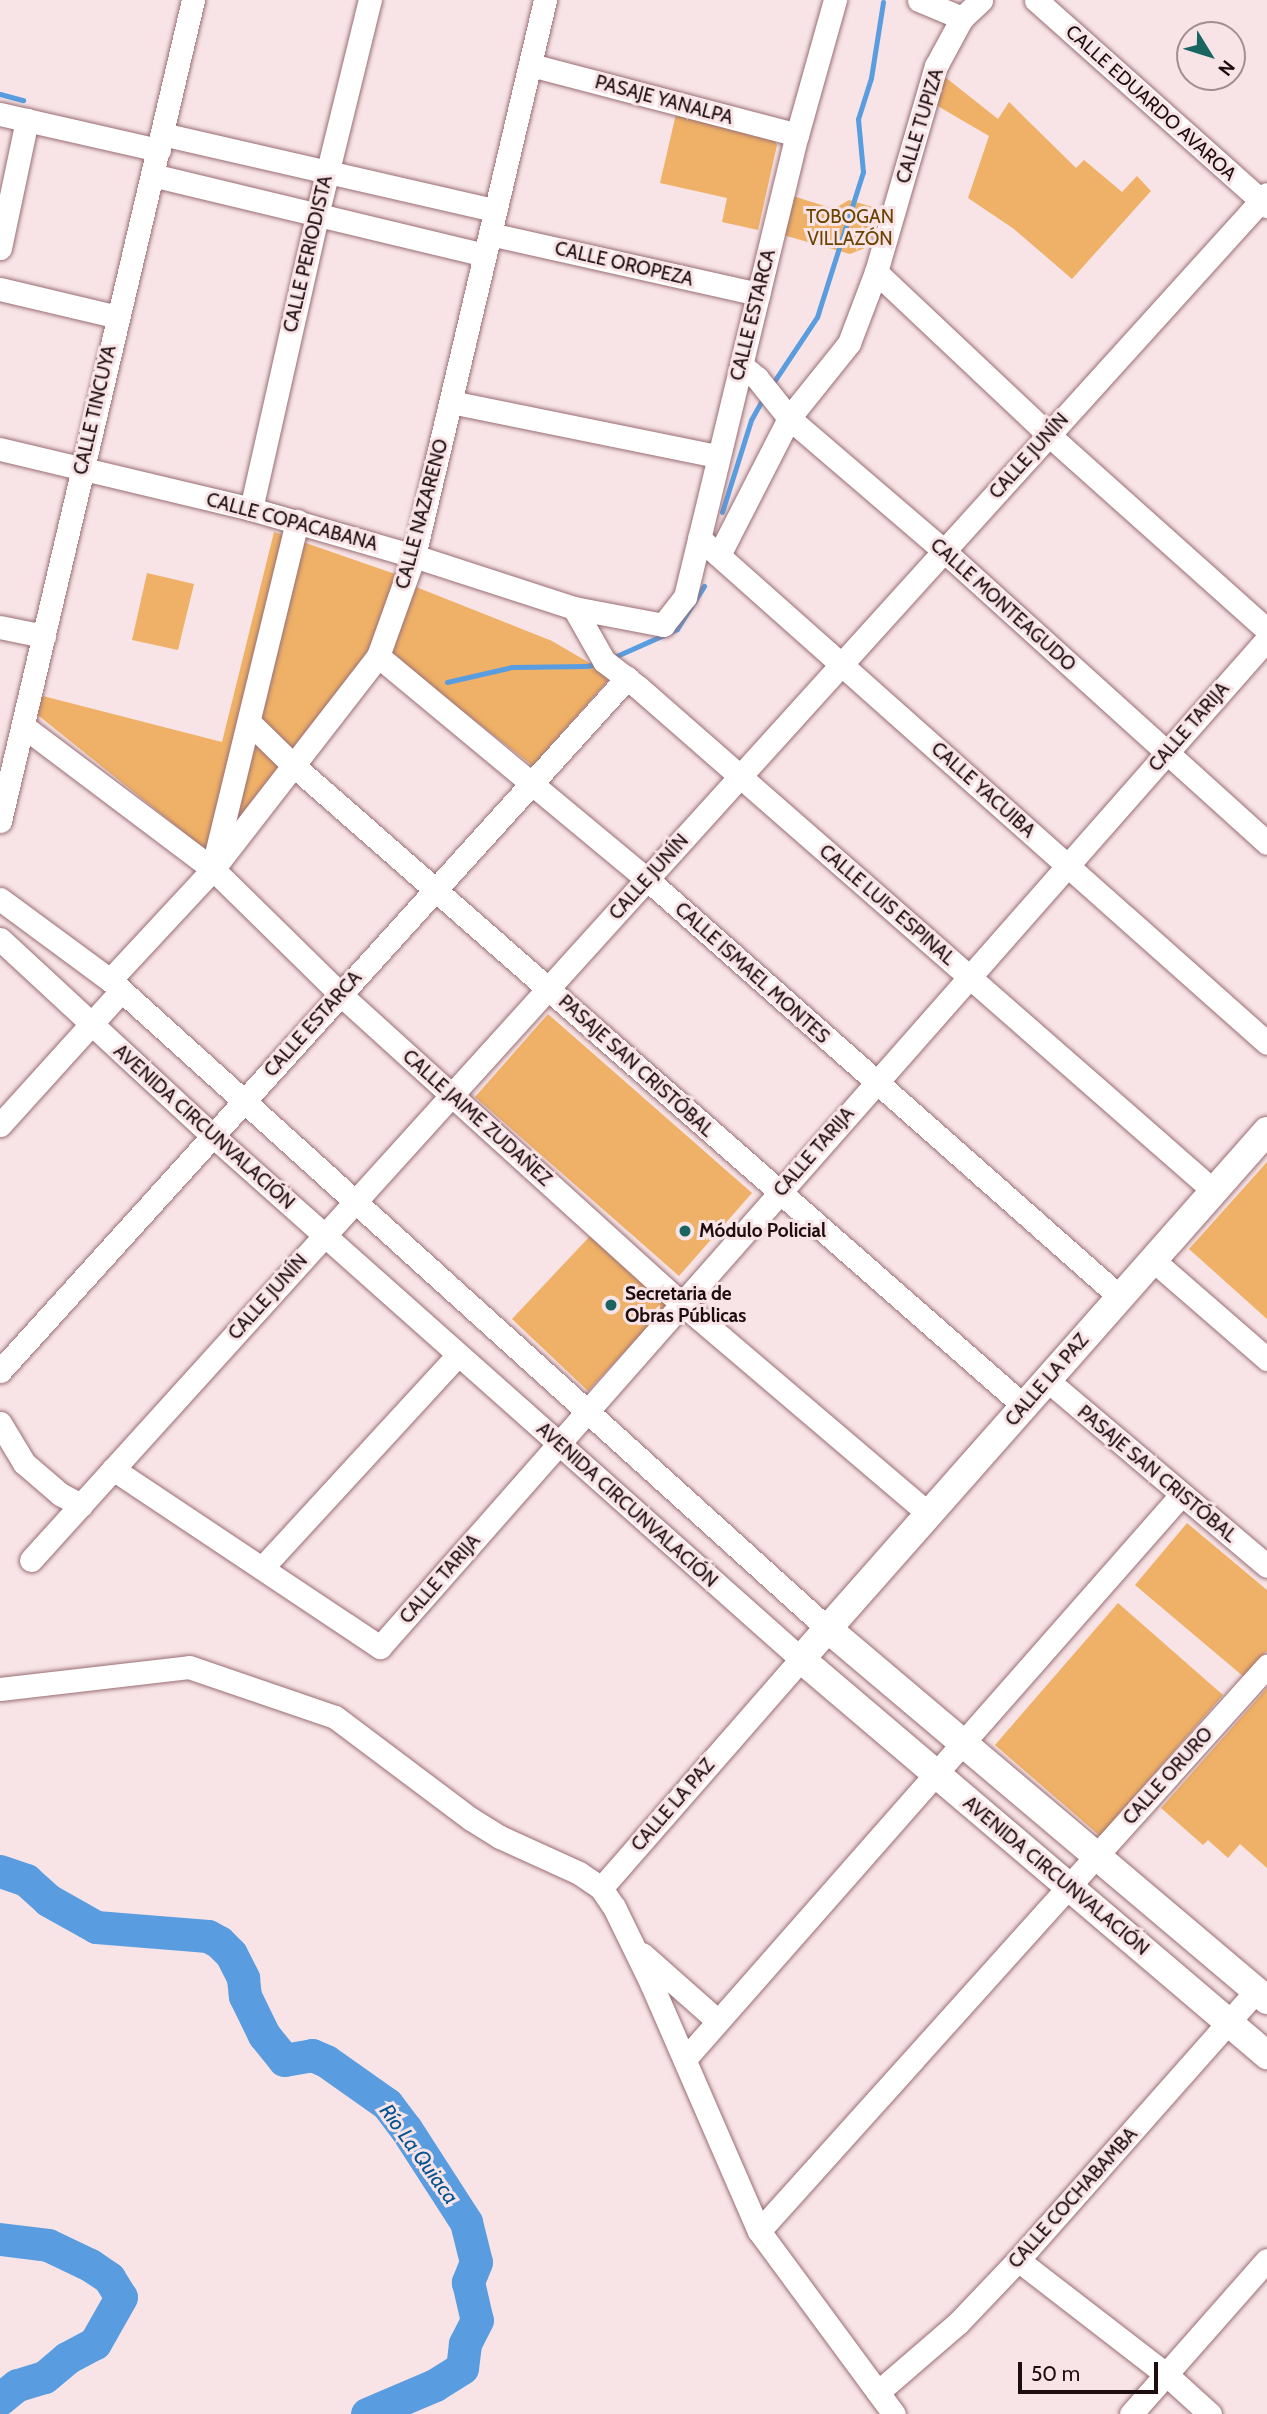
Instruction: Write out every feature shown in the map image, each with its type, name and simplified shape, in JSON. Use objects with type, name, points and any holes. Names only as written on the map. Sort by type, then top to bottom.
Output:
[{"type":"street","name":"CALLE TINCUYA","points":[[0,821],[193,0]]},
{"type":"street","name":"CALLE PERIODISTA","points":[[251,509],[317,215],[370,0]]},
{"type":"street","name":"CALLE NAZARENO","points":[[0,1125],[91,1024],[115,986],[213,869],[378,656],[414,556],[545,0]]},
{"type":"street","name":"CALLE ESTARCA","points":[[663,625],[685,597],[797,135],[835,0]]},
{"type":"street","points":[[919,0],[962,18]]},
{"type":"street","name":"CALLE TUPIZA","points":[[719,555],[789,418],[849,343],[876,272],[936,66],[962,18],[981,0]]},
{"type":"street","name":"CALLE EDUARDO AVAROA","points":[[1036,0],[1265,200]]},
{"type":"street","name":"PASAJE YANALPA","points":[[531,65],[797,135]]},
{"type":"street","points":[[0,114],[327,173],[495,210]]},
{"type":"street","points":[[0,248],[27,120]]},
{"type":"street","name":"CALLE OROPEZA","points":[[152,175],[317,215],[758,294]]},
{"type":"street","name":"CALLE JUNÍN","points":[[32,1560],[841,664],[1265,200]]},
{"type":"street","points":[[876,272],[1049,435],[1267,630]]},
{"type":"street","points":[[0,289],[118,317]]},
{"type":"street","name":"CALLE MONTEAGUDO","points":[[741,365],[757,378],[789,418],[944,551],[1267,844]]},
{"type":"street","points":[[451,402],[718,456]]},
{"type":"street","name":"CALLE COPACABANA","points":[[0,449],[297,521],[574,608],[663,625]]},
{"type":"street","points":[[213,869],[297,521]]},
{"type":"street","name":"CALLE YACUIBA","points":[[699,538],[1267,1043]]},
{"type":"street","name":"CALLE LUIS ESPINAL","points":[[574,608],[604,661],[740,776],[1214,1191]]},
{"type":"street","points":[[0,627],[44,636]]},
{"type":"street","name":"CALLE TARIJA","points":[[113,1469],[380,1647],[1267,639]]},
{"type":"street","name":"CALLE ISMAEL MONTES","points":[[378,656],[647,879],[1120,1297]]},
{"type":"street","name":"CALLE ESTARCA","points":[[0,1371],[627,678]]},
{"type":"street","name":"PASAJE SAN CRISTÓBAL","points":[[250,723],[293,765],[1024,1406]]},
{"type":"street","name":"CALLE JAIME ZUDAÑEZ","points":[[23,726],[213,869],[340,994],[681,1303],[929,1514]]},
{"type":"street","points":[[0,900],[115,986],[356,1200],[828,1629],[1261,1995]]},
{"type":"street","name":"AVENIDA CIRCUNVALACIÓN","points":[[0,939],[213,1136],[801,1659],[1267,2055]]},
{"type":"street","name":"CALLE LA PAZ","points":[[601,1888],[1267,1131]]},
{"type":"street","points":[[1153,1260],[1267,1359]]},
{"type":"street","points":[[262,1568],[458,1355]]},
{"type":"street","name":"PASAJE SAN CRISTÓBAL","points":[[1047,1380],[1267,1566]]},
{"type":"street","points":[[0,1423],[24,1463],[60,1494],[81,1505]]},
{"type":"street","points":[[685,2059],[1181,1495]]},
{"type":"street","name":"CALLE ORURO","points":[[759,2231],[1267,1666]]},
{"type":"street","points":[[0,1689],[188,1667],[335,1717],[471,1819],[510,1842],[579,1873],[601,1888],[614,1907],[685,2059],[759,2231],[894,2414]]},
{"type":"street","points":[[630,1942],[718,2021]]},
{"type":"street","name":"CALLE COCHABAMBA","points":[[878,2392],[958,2323],[1018,2260],[1228,2022],[1261,1995]]},
{"type":"street","points":[[1018,2260],[1167,2375],[1210,2414]]},
{"type":"street","points":[[1131,2414],[1267,2260]]},
{"type":"green space","points":[[945,77],[998,119],[1009,102],[1076,168],[1084,160],[1122,192],[1137,176],[1151,191],[1072,279],[1014,229],[968,198],[989,136],[936,105]]},
{"type":"green space","points":[[676,114],[770,134],[777,145],[758,230],[722,222],[727,198],[660,183]]},
{"type":"green space","name":"TOBOGAN VILLAZÓN","points":[[793,196],[834,209],[849,200],[876,208],[875,232],[865,248],[850,254],[783,235]]},
{"type":"green space","points":[[274,532],[398,575],[371,647],[231,833],[206,850],[34,712],[39,695],[222,742]]},
{"type":"green space","points":[[147,573],[194,584],[178,650],[132,640]]},
{"type":"green space","points":[[411,585],[552,641],[612,676],[533,766],[389,654]]},
{"type":"green space","points":[[548,1014],[752,1193],[679,1276],[475,1097]]},
{"type":"green space","points":[[1267,1162],[1267,1319],[1189,1249]]},
{"type":"green space","points":[[591,1235],[667,1306],[588,1391],[512,1319]]},
{"type":"green space","points":[[1187,1523],[1267,1590],[1267,1651],[1244,1677],[1135,1585]]},
{"type":"green space","points":[[1118,1603],[1223,1695],[1100,1836],[995,1745]]},
{"type":"green space","points":[[1267,1688],[1267,1868],[1240,1844],[1228,1858],[1208,1840],[1203,1845],[1161,1808]]},
{"type":"waterway","points":[[771,386],[817,317],[863,172],[858,119],[871,78],[883,2]]},
{"type":"waterway","points":[[0,94],[23,100]]},
{"type":"waterway","points":[[722,512],[751,420],[764,397]]},
{"type":"waterway","points":[[612,658],[677,629],[704,586]]},
{"type":"waterway","points":[[447,682],[512,667],[587,666],[599,663]]},
{"type":"waterway","name":"Río La Quiaca","points":[[0,1871],[26,1880],[48,1900],[96,1927],[208,1936],[219,1942],[231,1954],[243,1978],[245,1996],[264,2035],[284,2060],[312,2055],[326,2061],[387,2104],[406,2129],[466,2222],[476,2262],[468,2282],[477,2320],[465,2344],[462,2368],[435,2385],[367,2414]]},
{"type":"waterway","name":"Río La Quiaca","points":[[0,2239],[48,2245],[90,2265],[109,2278],[121,2297],[95,2343],[67,2358],[44,2377],[17,2385],[0,2399]]},
{"type":"place","name":"Módulo Policial","points":[[685,1231]]},
{"type":"place","name":"Secretaria de Obras Públicas","points":[[611,1305]]}]
